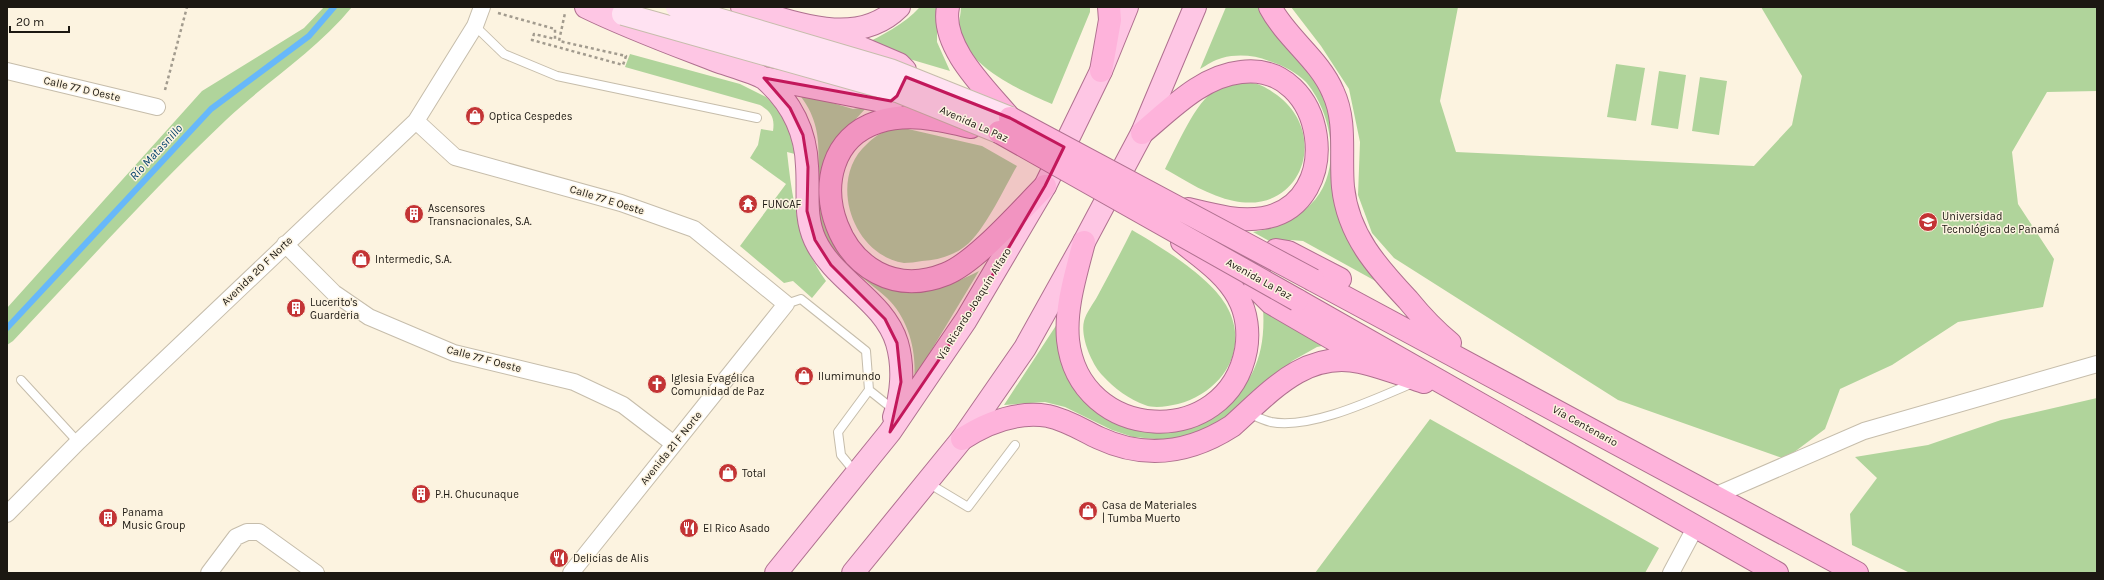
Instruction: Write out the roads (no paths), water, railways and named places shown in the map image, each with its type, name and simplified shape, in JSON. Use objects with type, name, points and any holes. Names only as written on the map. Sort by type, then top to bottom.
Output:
[{"type":"highway","points":[[948,7],[946,18],[953,43],[1004,125]]},
{"type":"highway","points":[[1101,71],[1110,20],[1108,7]]},
{"type":"highway","points":[[1270,7],[1293,40],[1320,70],[1333,92],[1341,119],[1345,200],[1352,226],[1359,240],[1378,268],[1429,326],[1482,370]]},
{"type":"highway","points":[[1142,133],[1201,86],[1215,79],[1241,72],[1263,73],[1284,81],[1296,92],[1306,106],[1315,130],[1317,153],[1312,178],[1301,195],[1292,205],[1284,210],[1263,218],[1237,219],[1220,217],[1171,204]]},
{"type":"highway","points":[[1004,125],[923,117],[894,119],[869,126],[848,142],[834,169],[831,192],[832,214],[845,244],[860,261],[876,272],[897,279],[909,280],[934,278],[958,267],[980,250],[1046,186]]},
{"type":"highway","name":"Avenida La Paz","points":[[1004,125],[1171,204],[1313,280]]},
{"type":"highway","name":"Avenida La Paz","points":[[1004,125],[1158,222],[1466,394]]},
{"type":"highway","points":[[1084,242],[1070,305],[1068,340],[1078,376],[1085,387],[1106,406],[1121,415],[1150,423],[1182,419],[1197,414],[1221,397],[1232,384],[1240,370],[1245,355],[1247,327],[1244,311],[1238,297],[1216,270],[1158,222]]},
{"type":"highway","points":[[1388,371],[1271,302],[1255,287],[1260,264],[1276,250],[1288,252],[1429,326]]},
{"type":"highway","name":"Vía Centenario","points":[[1313,280],[1857,573]]},
{"type":"highway","points":[[962,439],[980,427],[996,421],[1018,415],[1032,415],[1060,419],[1100,438],[1135,450],[1166,451],[1179,449],[1210,439],[1232,426],[1292,374],[1314,364],[1344,361],[1359,362],[1466,394],[1695,528],[1777,573]]},
{"type":"main road","points":[[586,7],[625,26],[764,78],[876,100],[890,101],[897,96],[906,77],[905,70],[899,64],[817,29],[742,7]]},
{"type":"main road","name":"Avenida La Paz","points":[[677,7],[890,70],[1004,125]]},
{"type":"main road","points":[[817,29],[842,30],[862,28],[889,17],[899,7]]},
{"type":"main road","name":"Vía Ricardo Joaquín Alfaro","points":[[776,573],[856,473],[966,320],[1046,186],[1101,71],[1128,7]]},
{"type":"main road","points":[[853,573],[962,439],[1025,348],[1142,133],[1195,7]]},
{"type":"main road","name":"Avenida La Paz","points":[[623,14],[900,92],[1004,125]]},
{"type":"main road","points":[[764,78],[790,108],[803,135],[808,167],[807,211],[810,227],[815,240],[831,265],[878,311],[893,331],[897,343],[901,367],[900,395],[893,422]]},
{"type":"street","name":"Avenida 20 F Norte","points":[[7,514],[78,442],[416,121],[475,26],[482,8]]},
{"type":"street","name":"Calle 77 D Oeste","points":[[7,71],[157,106]]},
{"type":"street","name":"Calle 77 E Oeste","points":[[416,121],[455,157],[621,203],[694,229],[786,304]]},
{"type":"street","name":"Calle 77 F Oeste","points":[[285,244],[334,293],[368,317],[454,352],[574,382],[622,405],[674,444]]},
{"type":"street","name":"Avenida 21 F Norte","points":[[571,573],[786,304]]},
{"type":"street","points":[[1714,496],[1864,432],[2097,364]]},
{"type":"street","points":[[1671,573],[1695,528]]},
{"type":"street","points":[[209,573],[236,537],[247,532],[258,532],[316,573]]},
{"type":"lane","points":[[475,26],[504,54],[557,76],[757,118]]},
{"type":"lane","points":[[786,304],[801,299],[866,351],[870,390],[893,422]]},
{"type":"lane","points":[[21,380],[78,442]]},
{"type":"lane","points":[[1247,413],[1270,422],[1302,422],[1349,409],[1419,380]]},
{"type":"lane","points":[[856,473],[841,455],[838,432],[870,390]]},
{"type":"lane","points":[[927,482],[968,507],[1015,445]]},
{"type":"waterway","name":"Río Matasnillo","points":[[7,328],[211,109],[309,36],[334,7]]},
{"type":"place","name":"Optica Cespedes","points":[[475,116]]},
{"type":"place","name":"FUNCAF","points":[[748,204]]},
{"type":"place","name":"Ascensores Transnacionales, S.A.","points":[[414,214]]},
{"type":"place","name":"Universidad Tecnológica de Panamá","points":[[1928,222]]},
{"type":"place","name":"Intermedic, S.A.","points":[[361,259]]},
{"type":"place","name":"Lucerito's Guarderia","points":[[296,308]]},
{"type":"place","name":"Ilumimundo","points":[[804,376]]},
{"type":"place","name":"Iglesia Evagélica Comunidad de Paz","points":[[657,384]]},
{"type":"place","name":"Total","points":[[728,473]]},
{"type":"place","name":"P.H. Chucunaque","points":[[421,494]]},
{"type":"place","name":"Casa de Materiales | Tumba Muerto","points":[[1088,511]]},
{"type":"place","name":"Panama Music Group","points":[[108,518]]},
{"type":"place","name":"El Rico Asado","points":[[689,528]]},
{"type":"place","name":"Delicias de Alis","points":[[559,558]]}]
